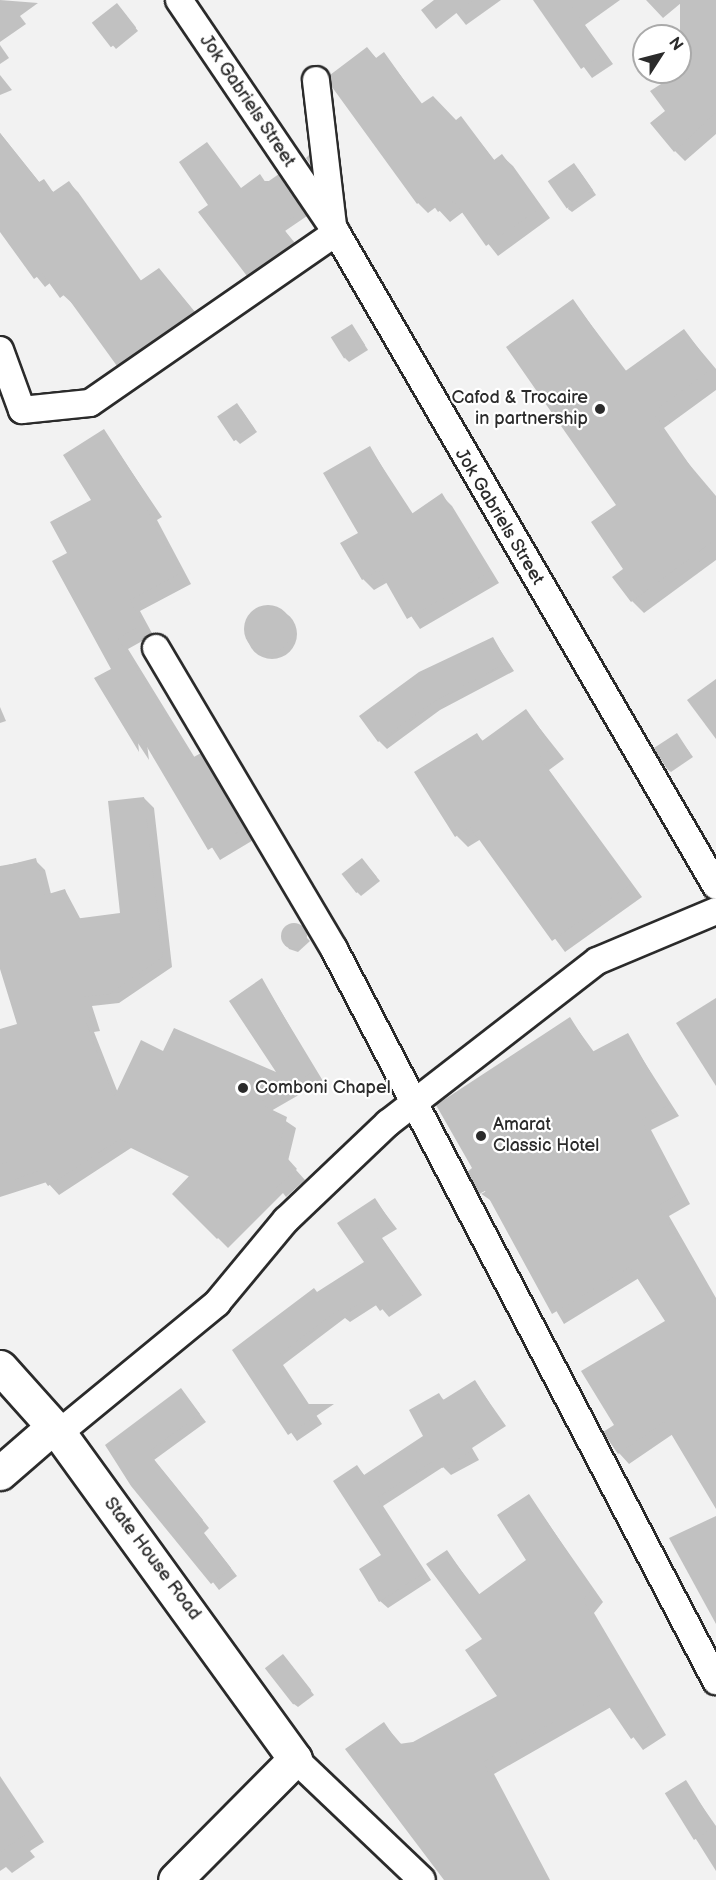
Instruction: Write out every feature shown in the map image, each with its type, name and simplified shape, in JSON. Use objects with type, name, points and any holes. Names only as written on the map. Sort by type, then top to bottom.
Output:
[{"type":"main road","name":"State House Road","points":[[0,1367],[56,1430],[295,1759]]},
{"type":"main road","points":[[0,1473],[56,1430]]},
{"type":"main road","points":[[176,1880],[295,1759]]},
{"type":"street","name":"Jok Gabriels Street","points":[[179,0],[336,232],[716,886]]},
{"type":"street","points":[[0,350],[22,410],[90,403],[334,234],[316,80]]},
{"type":"street","points":[[156,648],[334,949],[716,1681]]},
{"type":"street","points":[[56,1430],[216,1302],[286,1220],[414,1104],[597,961],[716,911]]},
{"type":"street","name":"State House Road","points":[[295,1759],[422,1880]]},
{"type":"building","points":[[434,0],[473,0],[436,29],[421,10]]},
{"type":"building","points":[[533,0],[567,0],[604,53],[581,69]]},
{"type":"building","points":[[680,0],[716,0],[716,112],[674,152],[650,123],[665,111],[650,91],[661,84],[692,84],[692,24],[680,24]]},
{"type":"building","points":[[117,3],[136,27],[111,47],[92,23]]},
{"type":"building","points":[[367,47],[376,58],[384,52],[421,104],[433,96],[456,120],[461,116],[494,160],[502,154],[541,207],[486,246],[454,201],[438,212],[427,196],[417,204],[332,87],[330,75]]},
{"type":"building","points":[[0,133],[39,182],[44,179],[53,192],[69,181],[140,281],[159,268],[195,312],[117,366],[65,294],[60,298],[42,273],[34,279],[0,232]]},
{"type":"building","points":[[207,142],[241,188],[260,174],[266,183],[279,174],[303,210],[281,226],[295,243],[247,276],[198,212],[208,205],[179,162]]},
{"type":"building","points":[[574,163],[593,190],[567,208],[548,181]]},
{"type":"building","points":[[573,299],[624,372],[684,329],[713,368],[653,412],[716,503],[716,539],[631,602],[612,577],[623,569],[591,522],[616,505],[506,347]]},
{"type":"building","points":[[352,324],[365,345],[344,358],[331,337]]},
{"type":"building","points":[[237,403],[254,428],[234,441],[217,416]]},
{"type":"building","points":[[104,429],[153,505],[147,509],[181,573],[130,600],[143,624],[118,638],[192,758],[201,753],[245,828],[208,850],[137,730],[139,752],[94,678],[111,669],[52,561],[67,553],[50,522],[91,500],[63,455]]},
{"type":"building","points":[[370,446],[410,515],[442,493],[489,572],[407,619],[379,570],[362,580],[340,543],[358,533],[323,473]]},
{"type":"building","points":[[268,605],[285,612],[292,629],[285,646],[268,653],[251,646],[244,629],[251,612]]},
{"type":"building","points":[[493,637],[507,662],[432,703],[378,742],[359,716],[419,672]]},
{"type":"building","points":[[716,679],[716,739],[687,700]]},
{"type":"building","points":[[526,709],[553,747],[539,757],[631,884],[552,941],[470,827],[455,837],[414,772],[477,733],[482,741]]},
{"type":"building","points":[[677,733],[690,753],[667,768],[654,748]]},
{"type":"building","points":[[144,797],[163,957],[109,994],[83,997],[91,1021],[86,1022],[114,1097],[141,1040],[163,1051],[174,1028],[276,1072],[229,1001],[262,978],[315,1071],[258,1103],[287,1117],[279,1149],[297,1169],[276,1188],[272,1184],[217,1239],[172,1194],[191,1174],[120,1139],[48,1186],[38,1171],[13,1180],[7,1162],[0,1165],[0,1029],[17,1024],[0,969],[0,867],[36,858],[45,895],[65,889],[74,919],[120,913],[108,801]]},
{"type":"building","points":[[362,858],[377,877],[356,893],[342,874]]},
{"type":"building","points":[[294,923],[303,927],[307,936],[303,945],[294,949],[285,945],[281,936],[285,927]]},
{"type":"building","points":[[716,998],[716,1086],[676,1023]]},
{"type":"building","points":[[570,1017],[592,1052],[628,1033],[669,1105],[641,1120],[680,1193],[659,1205],[716,1307],[716,1509],[664,1422],[618,1454],[603,1432],[614,1425],[581,1371],[665,1321],[630,1267],[552,1314],[485,1191],[479,1194],[467,1172],[472,1168],[436,1105]]},
{"type":"building","points":[[375,1198],[390,1221],[376,1230],[415,1286],[380,1311],[370,1297],[341,1315],[338,1310],[276,1357],[307,1404],[334,1404],[288,1435],[232,1350],[314,1288],[317,1292],[364,1262],[337,1223]]},
{"type":"building","points":[[475,1380],[499,1418],[466,1440],[472,1451],[442,1468],[436,1459],[377,1498],[425,1572],[379,1602],[359,1569],[381,1555],[333,1481],[357,1465],[364,1475],[423,1436],[409,1410],[439,1393],[443,1400]]},
{"type":"building","points":[[181,1388],[200,1414],[148,1452],[203,1520],[197,1525],[231,1568],[211,1584],[131,1486],[105,1445]]},
{"type":"building","points":[[529,1494],[592,1589],[583,1600],[655,1722],[631,1739],[601,1695],[483,1762],[546,1880],[444,1880],[345,1749],[384,1722],[399,1744],[413,1742],[497,1696],[465,1650],[482,1639],[426,1564],[447,1550],[478,1595],[526,1560],[497,1515]]},
{"type":"building","points":[[716,1516],[716,1624],[669,1538]]},
{"type":"building","points":[[283,1654],[311,1690],[293,1704],[265,1668]]},
{"type":"building","points":[[0,1780],[33,1829],[0,1852]]},
{"type":"building","points":[[686,1780],[715,1827],[694,1840],[665,1793]]},
{"type":"place","name":"Cafod & Trocaire in partnership","points":[[600,409]]},
{"type":"place","name":"Comboni Chapel","points":[[243,1088]]},
{"type":"place","name":"Amarat Classic Hotel","points":[[481,1136]]}]
